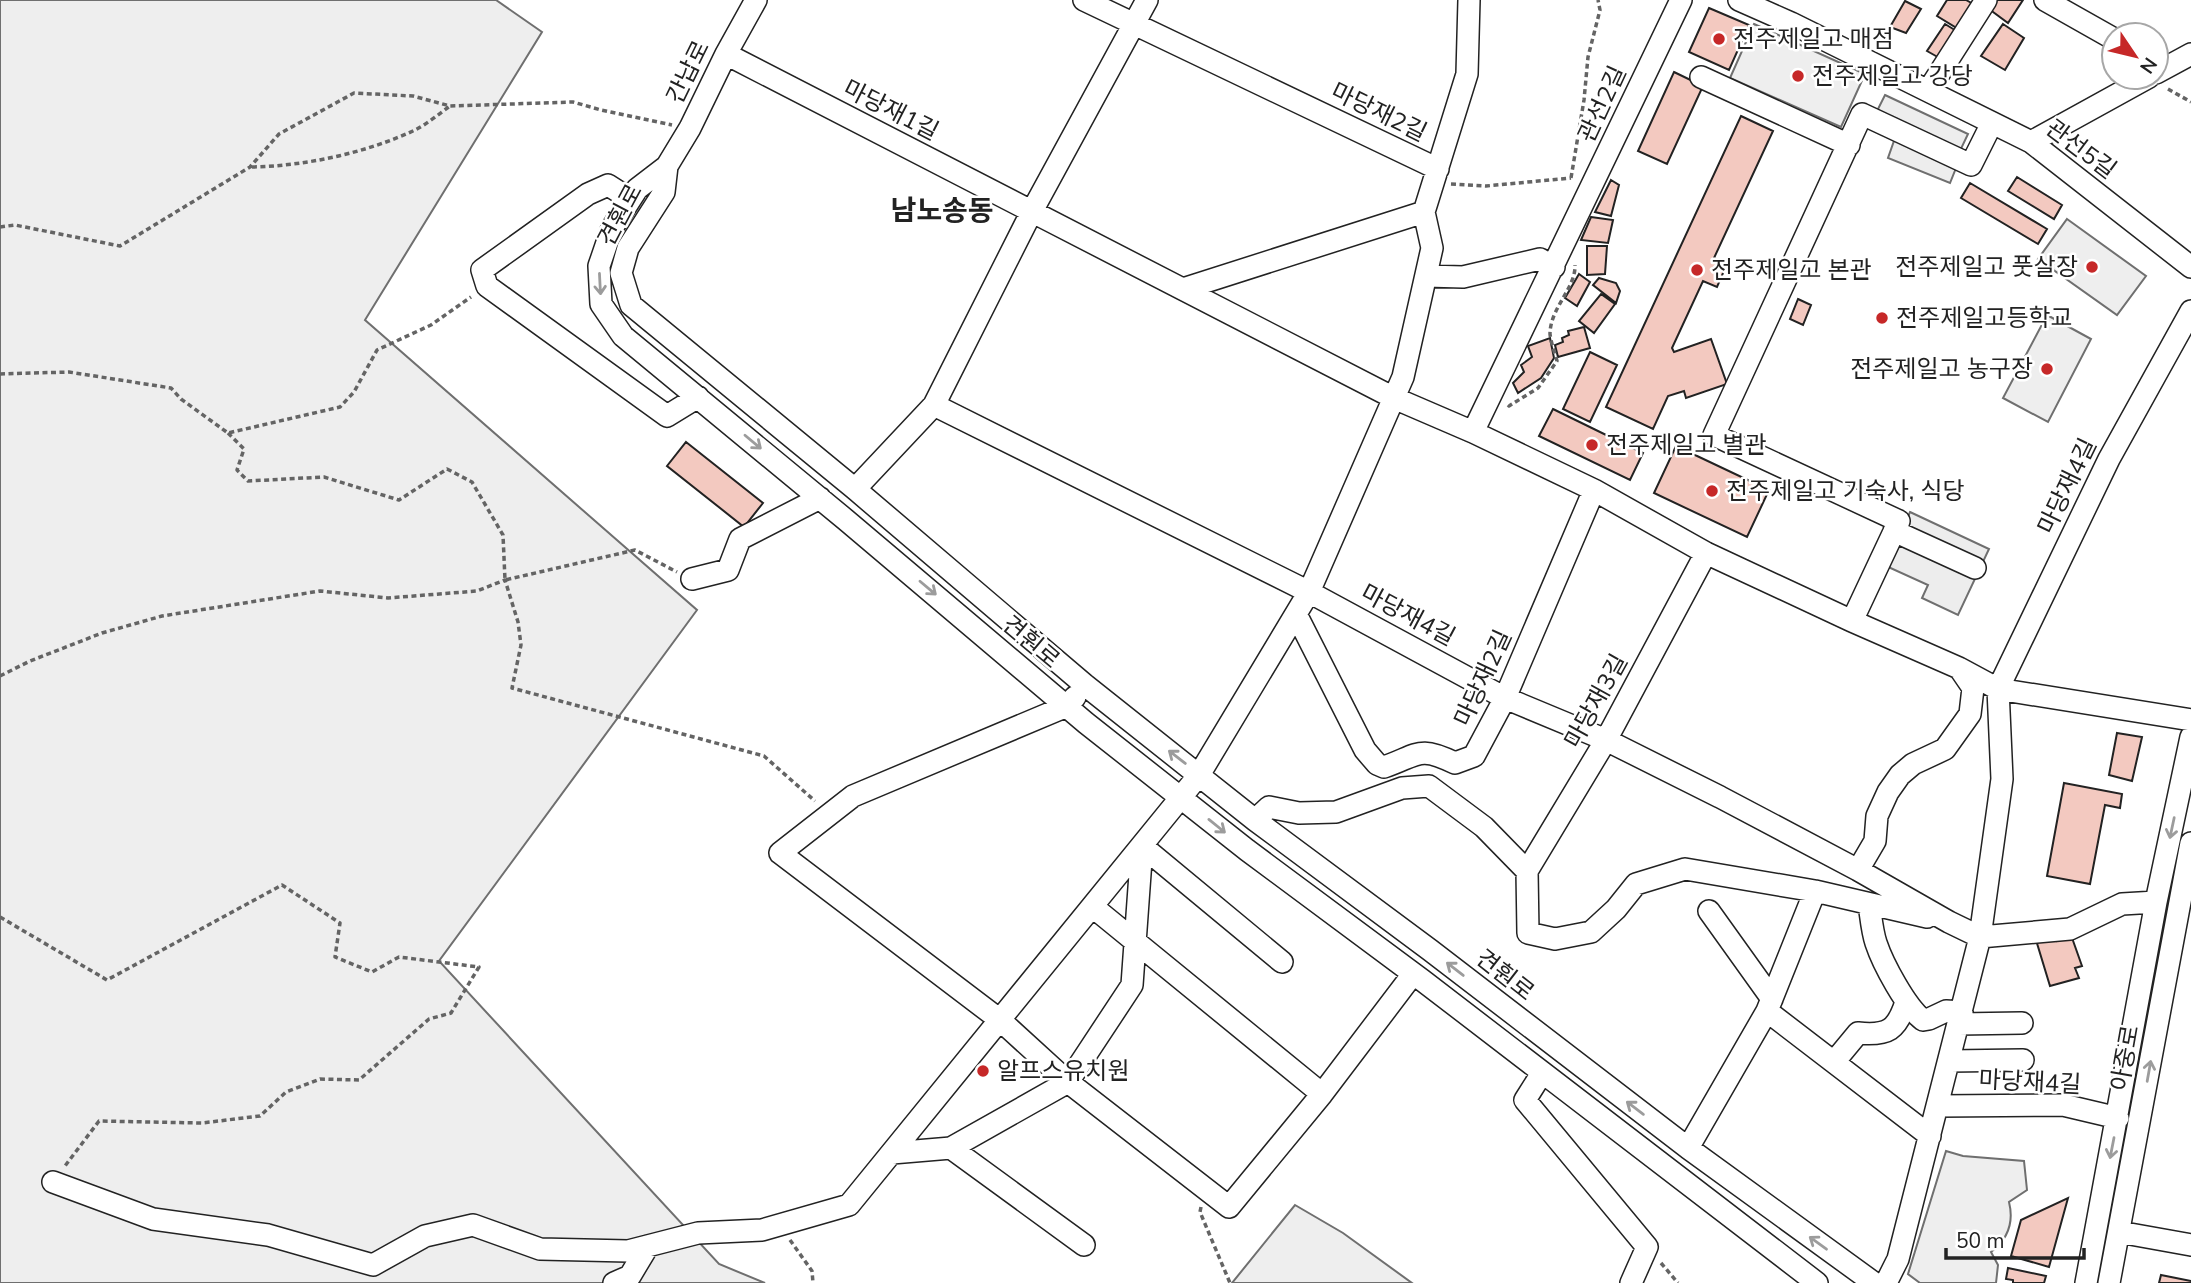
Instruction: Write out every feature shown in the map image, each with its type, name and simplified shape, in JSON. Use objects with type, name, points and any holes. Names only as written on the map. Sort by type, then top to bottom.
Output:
[{"type":"street","name":"간납로","points":[[667,166],[690,128],[756,0]]},
{"type":"street","points":[[1084,0],[1135,24]]},
{"type":"street","points":[[855,489],[934,405],[1031,212],[1147,0]]},
{"type":"street","name":"마당재2길","points":[[1424,212],[1467,74],[1469,0]]},
{"type":"street","name":"관선2길","points":[[1553,267],[1681,0]]},
{"type":"street","name":"관선5길","points":[[1739,0],[2031,142],[2191,267]]},
{"type":"street","points":[[1928,91],[1986,0]]},
{"type":"street","points":[[2045,0],[2100,31]]},
{"type":"street","name":"마당재2길","points":[[1135,24],[1297,102],[1436,175]]},
{"type":"street","name":"마당재1길","points":[[726,54],[1183,289]]},
{"type":"street","points":[[2170,64],[2191,54]]},
{"type":"street","points":[[1701,76],[1849,145]]},
{"type":"street","points":[[2031,142],[2120,91]]},
{"type":"street","points":[[1852,621],[1899,521],[1714,435],[1863,114],[1971,165],[1992,123]]},
{"type":"street","name":"견훤로","points":[[667,166],[637,189],[630,199],[612,228],[599,266],[601,304],[623,336],[1067,706],[1247,850],[1817,1283]]},
{"type":"street","name":"견훤로","points":[[667,166],[664,192],[628,248],[621,272],[631,305],[855,489],[1085,685],[1255,820],[1688,1148],[1874,1283]]},
{"type":"street","points":[[630,199],[608,185],[588,194],[482,270],[487,286],[667,416],[698,397]]},
{"type":"street","points":[[53,1182],[153,1219],[268,1235],[373,1265],[425,1236],[473,1225],[540,1249],[628,1251],[698,1233],[762,1230],[849,1205],[1199,775],[1309,592],[1403,377],[1432,248],[1424,212],[1183,289]]},
{"type":"street","points":[[1426,276],[1463,277],[1540,260],[1553,267],[1473,432]]},
{"type":"street","points":[[1183,289],[1394,398],[1473,432],[1594,491],[1706,554],[1959,667],[1998,690],[2191,720]]},
{"type":"street","name":"마당재4길","points":[[1886,1283],[1898,1259],[1980,937],[2002,779],[1998,690],[2109,459],[2191,311]]},
{"type":"street","name":"마당재4길","points":[[934,405],[1309,592],[1505,698],[1606,740],[1720,797],[1980,937]]},
{"type":"street","name":"마당재2길","points":[[1296,614],[1365,750],[1377,764],[1384,767],[1415,753],[1436,754],[1455,763],[1474,756],[1505,698],[1594,491]]},
{"type":"street","points":[[692,579],[728,570],[740,539],[820,498]]},
{"type":"street","points":[[1894,531],[1975,568]]},
{"type":"street","name":"마당재3길","points":[[1527,871],[1606,740],[1706,554]]},
{"type":"street","points":[[1858,870],[1875,841],[1877,816],[1888,792],[1900,775],[1913,764],[1945,749],[1970,714],[1973,688],[1959,667]]},
{"type":"street","name":"견훤로","points":[[1000,1020],[780,853],[853,796],[1067,706],[1085,685]]},
{"type":"street","name":"아중로","points":[[2086,1283],[2156,902],[2191,737]]},
{"type":"street","points":[[1255,820],[1269,807],[1299,813],[1336,812],[1402,788],[1429,786],[1484,827],[1527,871],[1528,933],[1555,939],[1591,932],[1616,909],[1636,884],[1685,869],[1815,891],[1950,922]]},
{"type":"street","name":"아중로","points":[[2109,1283],[2183,934],[2191,843]]},
{"type":"street","points":[[892,1153],[951,1148],[1068,1082],[1132,985],[1142,846]]},
{"type":"street","points":[[1142,846],[1282,962]]},
{"type":"street","points":[[1688,1148],[1770,1005],[1815,891]]},
{"type":"street","points":[[1980,937],[2070,929],[2122,904],[2156,902]]},
{"type":"street","points":[[1869,904],[1876,943],[1914,1013],[1923,1020],[1946,1011],[1960,1018],[2022,1023]]},
{"type":"street","points":[[1093,907],[1322,1094]]},
{"type":"street","points":[[1709,911],[1770,1005],[1834,1062],[1930,1136]]},
{"type":"street","points":[[1000,1020],[1068,1082],[1229,1207],[1322,1094],[1413,974]]},
{"type":"street","points":[[1834,1062],[1858,1033],[1880,1034],[1890,1030],[1898,1023],[1906,1002]]},
{"type":"street","name":"마당재4길","points":[[1950,1061],[2023,1060]]},
{"type":"street","points":[[1542,1073],[1525,1100],[1647,1247],[1631,1283]]},
{"type":"street","name":"마당재4길","points":[[1939,1106],[2063,1105],[2118,1118]]},
{"type":"street","points":[[951,1148],[1084,1245]]},
{"type":"street","points":[[2119,1232],[2191,1245]]},
{"type":"street","points":[[614,1283],[630,1276],[649,1246]]},
{"type":"path","points":[[1436,175],[1486,186],[1571,178],[1588,57],[1600,10],[1598,0]]},
{"type":"path","points":[[0,227],[15,225],[120,246],[250,167],[279,134],[354,93],[413,96],[450,106],[573,102],[690,128]]},
{"type":"path","points":[[250,167],[282,166],[350,153],[416,130],[450,106]]},
{"type":"path","points":[[1490,397],[1510,406],[1538,388],[1557,361],[1550,334],[1554,314],[1575,274],[1575,262]]},
{"type":"path","points":[[228,433],[340,407],[354,393],[377,350],[431,325],[487,286]]},
{"type":"path","points":[[0,374],[69,372],[171,388],[181,400],[228,433],[244,449],[237,470],[248,481],[324,477],[399,500],[447,470],[472,482],[503,535],[505,580],[518,622],[521,645],[512,688],[764,756],[829,814]]},
{"type":"path","points":[[0,676],[102,633],[162,617],[320,592],[388,598],[477,590],[505,580],[635,550],[692,579]]},
{"type":"path","points":[[0,918],[107,980],[282,885],[340,923],[335,957],[372,972],[399,957],[479,967],[452,1013],[429,1019],[359,1080],[320,1079],[286,1092],[260,1116],[202,1123],[99,1121],[53,1182]]},
{"type":"path","points":[[1205,1188],[1200,1212],[1230,1283]]},
{"type":"path","points":[[762,1230],[789,1239],[812,1271],[813,1283]]},
{"type":"shaded area","points":[[0,0],[496,0],[542,32],[365,320],[697,610],[439,961],[719,1264],[765,1283],[0,1283]]},
{"type":"shaded area","name":"전주제일고 강당","points":[[1754,24],[1865,74],[1841,127],[1730,78]]},
{"type":"shaded area","points":[[1885,95],[1968,134],[1959,153],[1876,113]]},
{"type":"shaded area","points":[[1895,138],[1958,163],[1950,183],[1888,158]]},
{"type":"shaded area","name":"전주제일고 풋살장","points":[[2067,219],[2146,276],[2117,315],[2038,259]]},
{"type":"shaded area","name":"전주제일고 농구장","points":[[2047,315],[2091,339],[2048,422],[2003,398]]},
{"type":"shaded area","points":[[1910,512],[1989,549],[1958,615],[1922,598],[1928,585],[1886,566]]},
{"type":"shaded area","points":[[1946,1151],[1963,1156],[2024,1161],[2027,1190],[2009,1202],[2011,1216],[2008,1230],[2002,1242],[1991,1252],[1998,1265],[1996,1283],[1920,1283],[1908,1274]]},
{"type":"shaded area","points":[[1295,1205],[1343,1233],[1412,1283],[1232,1283]]},
{"type":"building","points":[[1947,0],[1966,0],[1975,5],[1960,30],[1937,16]]},
{"type":"building","points":[[1994,0],[2023,0],[2008,23],[1989,9]]},
{"type":"building","points":[[1905,1],[1921,9],[1906,33],[1890,27]]},
{"type":"building","name":"전주제일고 매점","points":[[1709,8],[1749,25],[1729,70],[1689,52]]},
{"type":"building","points":[[1945,24],[1958,32],[1943,60],[1927,51]]},
{"type":"building","points":[[2003,24],[2024,38],[2005,70],[1981,56]]},
{"type":"building","points":[[1674,72],[1703,86],[1667,164],[1638,151]]},
{"type":"building","name":"전주제일고 본관","points":[[1741,116],[1773,131],[1714,258],[1727,264],[1717,287],[1703,281],[1672,348],[1674,352],[1711,339],[1727,384],[1686,398],[1684,391],[1668,396],[1653,429],[1606,407]]},
{"type":"building","points":[[2017,177],[2062,205],[2054,219],[2008,191]]},
{"type":"building","points":[[1611,180],[1619,185],[1611,216],[1595,212]]},
{"type":"building","points":[[1970,183],[2047,229],[2038,244],[1961,198]]},
{"type":"building","points":[[1591,217],[1613,220],[1608,243],[1581,240]]},
{"type":"building","points":[[1587,246],[1607,246],[1605,274],[1587,275]]},
{"type":"building","points":[[1579,274],[1590,282],[1577,306],[1565,298]]},
{"type":"building","points":[[1599,278],[1616,283],[1620,291],[1616,303],[1593,285]]},
{"type":"building","points":[[1601,294],[1615,304],[1594,333],[1579,321]]},
{"type":"building","points":[[1798,299],[1811,305],[1803,325],[1790,319]]},
{"type":"building","points":[[1584,327],[1590,348],[1558,357],[1555,345],[1563,342],[1562,338],[1569,335],[1568,331]]},
{"type":"building","points":[[1550,338],[1554,358],[1541,378],[1518,393],[1513,383],[1524,372],[1521,365],[1532,357],[1528,346]]},
{"type":"building","points":[[1590,352],[1617,365],[1590,422],[1563,409]]},
{"type":"building","name":"전주제일고 별관","points":[[1553,409],[1643,453],[1630,480],[1539,436]]},
{"type":"building","points":[[686,442],[763,503],[744,527],[667,466]]},
{"type":"building","name":"전주제일고 기숙사, 식당","points":[[1676,446],[1769,490],[1747,537],[1654,493]]},
{"type":"building","points":[[2117,733],[2142,737],[2132,781],[2109,775]]},
{"type":"building","points":[[2064,783],[2122,794],[2120,808],[2105,805],[2090,884],[2047,876]]},
{"type":"building","points":[[2071,935],[2082,966],[2075,968],[2079,978],[2050,986],[2036,940],[2055,936],[2057,941]]},
{"type":"building","points":[[2068,1198],[2049,1267],[2011,1256],[2021,1220]]},
{"type":"building","points":[[2008,1268],[2046,1276],[2044,1283],[2013,1283],[2013,1280],[2006,1279]]},
{"type":"building","points":[[2161,1275],[2191,1281],[2191,1283],[2159,1283]]},
{"type":"place","name":"전주제일고 매점","points":[[1719,39]]},
{"type":"place","name":"전주제일고 강당","points":[[1798,76]]},
{"type":"place","name":"전주제일고 풋살장","points":[[2092,267]]},
{"type":"place","name":"전주제일고 본관","points":[[1697,270]]},
{"type":"place","name":"전주제일고등학교","points":[[1882,318]]},
{"type":"place","name":"전주제일고 농구장","points":[[2047,369]]},
{"type":"place","name":"전주제일고 별관","points":[[1592,445]]},
{"type":"place","name":"전주제일고 기숙사, 식당","points":[[1712,491]]},
{"type":"place","name":"알프스유치원","points":[[983,1071]]},
{"type":"district","name":"남노송동","points":[[942,211]]}]
